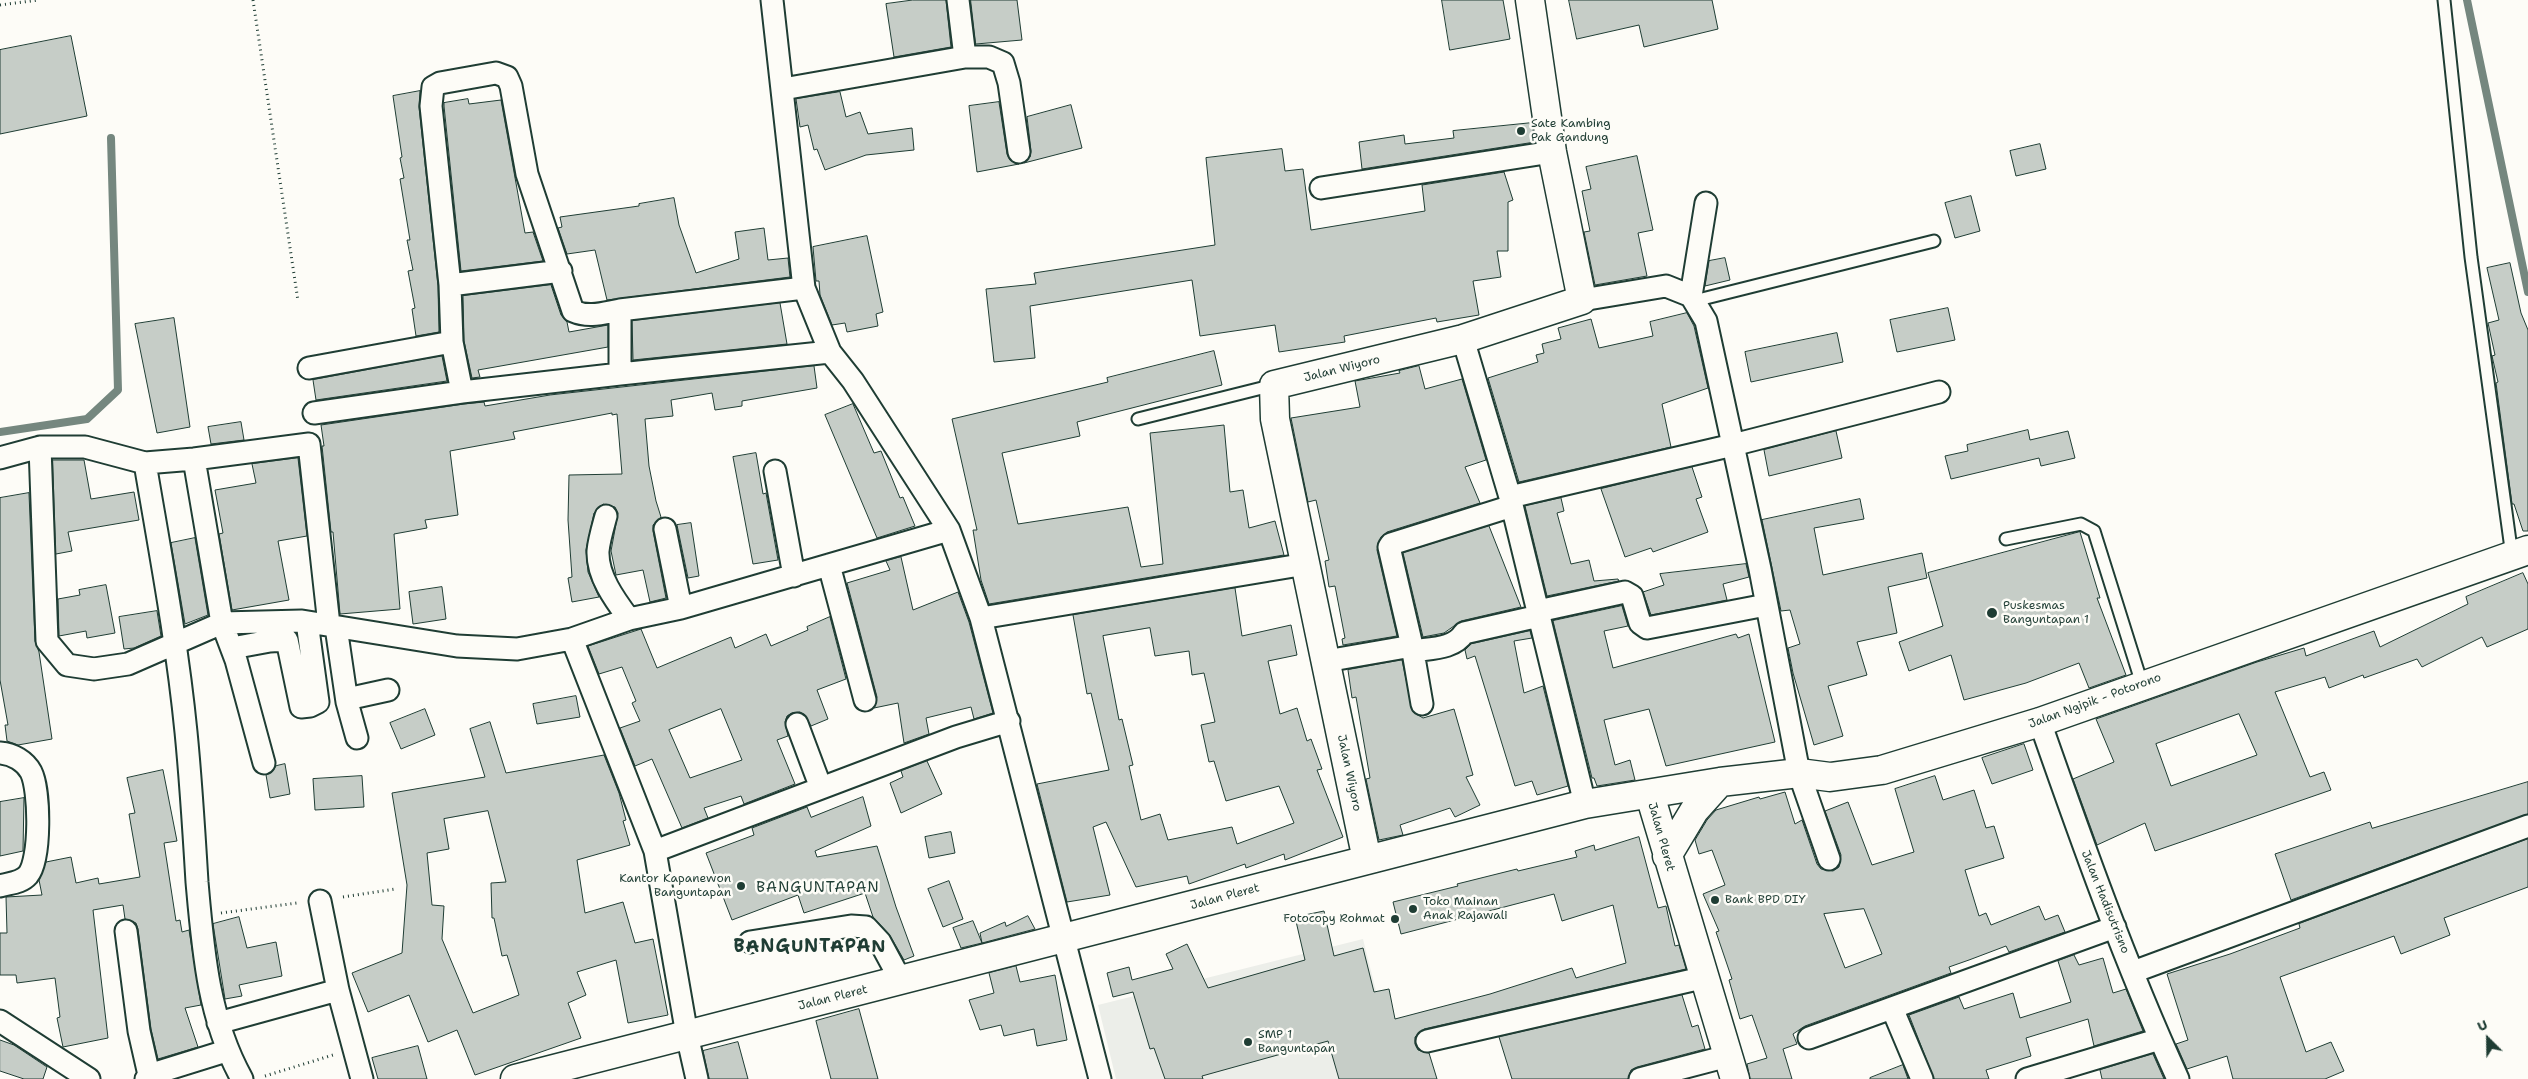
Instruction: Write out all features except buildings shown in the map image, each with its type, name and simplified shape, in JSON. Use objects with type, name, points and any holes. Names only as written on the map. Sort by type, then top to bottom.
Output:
[{"type":"street","points":[[772,0],[804,288],[830,352],[853,382],[949,530],[981,618],[1100,1079]]},
{"type":"street","points":[[958,0],[964,57]]},
{"type":"street","points":[[1530,0],[1552,152],[1582,300],[1666,286],[1692,299],[1706,321],[1766,605],[1799,773],[1829,859]]},
{"type":"street","points":[[782,89],[964,57],[989,57],[1003,63],[1009,82],[1019,152]]},
{"type":"street","points":[[462,392],[452,342],[450,284],[430,106],[433,87],[440,83],[496,73],[506,77],[511,86],[527,174],[573,311],[583,315],[593,315],[620,310],[804,288]]},
{"type":"street","points":[[1321,188],[1552,152]]},
{"type":"street","points":[[1692,299],[1706,203]]},
{"type":"street","points":[[450,284],[561,271]]},
{"type":"street","name":"Jalan Wiyoro","points":[[1367,860],[1275,419],[1274,385],[1463,339],[1582,300]]},
{"type":"street","points":[[620,310],[620,374]]},
{"type":"street","points":[[1463,339],[1511,502],[1585,804]]},
{"type":"street","points":[[309,368],[452,342]]},
{"type":"street","points":[[314,413],[462,392],[830,352]]},
{"type":"street","points":[[1422,704],[1413,648],[1389,547],[1391,544],[1511,502],[1939,392]]},
{"type":"street","points":[[0,458],[40,447],[85,447],[145,463],[194,459],[309,444],[332,626],[346,699],[357,738]]},
{"type":"street","points":[[40,447],[47,641],[68,665],[94,669],[128,664],[222,623],[306,622],[457,646],[517,649],[572,639],[629,619],[681,608],[949,530]]},
{"type":"street","points":[[194,459],[222,623],[232,648],[264,763]]},
{"type":"street","points":[[145,463],[175,644],[186,731],[198,915],[218,1023],[226,1051],[242,1079]]},
{"type":"street","points":[[775,471],[794,576]]},
{"type":"street","points":[[606,516],[598,552],[600,569],[612,594],[629,619]]},
{"type":"street","points":[[666,529],[681,608]]},
{"type":"street","name":"Jalan Ngipik - Potorono","points":[[1650,795],[1720,782],[1799,773],[1830,777],[1882,770],[2040,722],[2142,684],[2520,553]]},
{"type":"street","points":[[981,618],[1306,564]]},
{"type":"street","points":[[829,565],[865,700]]},
{"type":"street","points":[[1326,661],[1452,644],[1459,640],[1464,632],[1629,593],[1632,596],[1640,623],[1647,628],[1766,605]]},
{"type":"street","points":[[232,648],[270,640],[287,640],[301,707],[310,706],[318,702],[306,622]]},
{"type":"street","points":[[572,639],[655,851],[687,1035],[697,1079]]},
{"type":"street","points":[[346,699],[388,690]]},
{"type":"street","points":[[655,851],[956,738],[1009,721]]},
{"type":"street","name":"Jalan Hadisutrisno","points":[[2040,722],[2088,859],[2160,1039],[2178,1079]]},
{"type":"street","points":[[797,724],[821,788]]},
{"type":"street","points":[[0,754],[9,754],[23,762],[31,771],[36,784],[38,821],[34,863],[29,874],[22,880],[0,886]]},
{"type":"street","points":[[1667,856],[1694,812],[1720,782]]},
{"type":"street","name":"Jalan Pleret","points":[[515,1079],[1585,804],[1650,795],[1667,856],[1706,977],[1731,1067]]},
{"type":"street","points":[[2133,972],[2528,826]]},
{"type":"street","points":[[320,901],[338,990],[352,1049],[362,1079]]},
{"type":"street","points":[[750,942],[851,926],[866,927],[880,942],[901,981]]},
{"type":"street","points":[[1809,1038],[2115,927]]},
{"type":"street","points":[[126,931],[139,1030],[148,1077],[226,1051]]},
{"type":"street","points":[[1427,1041],[1706,977]]},
{"type":"street","points":[[218,1023],[338,990]]},
{"type":"street","points":[[1892,1008],[1922,1079]]},
{"type":"street","points":[[0,1021],[89,1079]]},
{"type":"street","points":[[2027,1079],[2160,1039]]},
{"type":"street","points":[[1640,1079],[1731,1067]]},
{"type":"lane","points":[[2444,0],[2471,257],[2520,553]]},
{"type":"lane","points":[[1692,299],[1934,242]]},
{"type":"lane","points":[[1138,419],[1274,385]]},
{"type":"lane","points":[[2006,539],[2081,524],[2094,530],[2142,684]]},
{"type":"path","points":[[0,5],[39,0]]},
{"type":"path","points":[[253,0],[298,301]]},
{"type":"path","points":[[198,915],[320,901],[394,889]]},
{"type":"path","points":[[263,1076],[352,1049]]},
{"type":"shaded area","name":"SMP 1 Banguntapan","points":[[1363,939],[1398,1079],[1116,1079],[1098,1005]]},
{"type":"waterway","points":[[2467,0],[2528,292]]},
{"type":"waterway","points":[[0,432],[87,419],[118,390],[111,138]]},
{"type":"place","name":"Sate Kambing Pak Gandung","points":[[1521,131]]},
{"type":"place","name":"Puskesmas Banguntapan 1","points":[[1992,613]]},
{"type":"place","name":"Kantor Kapanewon Banguntapan","points":[[741,886]]},
{"type":"place","name":"Bank BPD DIY","points":[[1715,900]]},
{"type":"place","name":"Toko Mainan Anak Rajawali","points":[[1413,909]]},
{"type":"place","name":"Fotocopy Rohmat","points":[[1395,919]]},
{"type":"place","name":"SMP 1 Banguntapan","points":[[1248,1042]]},
{"type":"district","name":"BANGUNTAPAN","points":[[818,888]]},
{"type":"district","name":"BANGUNTAPAN","points":[[810,947]]}]
